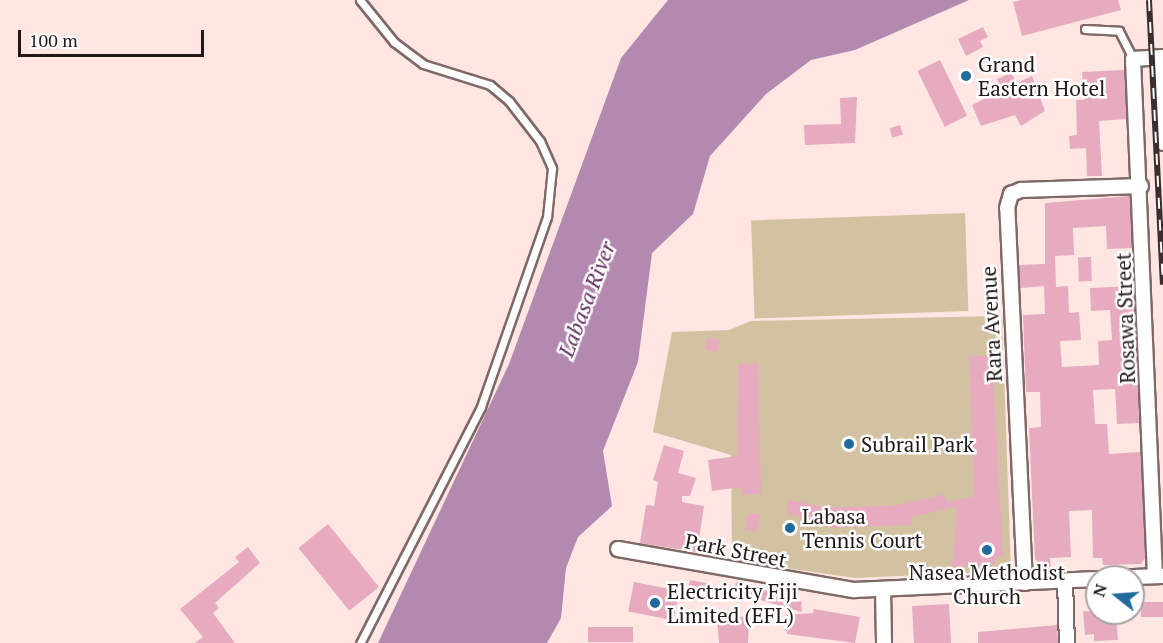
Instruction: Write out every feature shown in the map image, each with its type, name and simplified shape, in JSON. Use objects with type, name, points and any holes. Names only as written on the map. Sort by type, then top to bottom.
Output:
[{"type":"street","points":[[1133,59],[1161,58],[1163,143]]},
{"type":"street","name":"Rosawa Street","points":[[1133,59],[1159,576]]},
{"type":"street","name":"Rara Avenue","points":[[1025,583],[1007,208],[1011,194],[1021,190],[1141,186]]},
{"type":"street","name":"Park Street","points":[[618,549],[829,589],[883,589],[1085,580]]},
{"type":"street","points":[[1065,581],[1067,643]]},
{"type":"street","points":[[883,589],[884,643]]},
{"type":"lane","points":[[360,0],[394,42],[423,64],[490,85],[509,101],[540,141],[552,168],[547,217],[481,407],[360,643]]},
{"type":"lane","points":[[1085,29],[1119,31],[1133,59]]},
{"type":"shaded area","points":[[965,213],[968,311],[755,318],[751,220]]},
{"type":"shaded area","name":"Subrail Park","points":[[1002,316],[1011,571],[855,578],[732,560],[731,455],[653,432],[672,332],[729,330],[751,321]]},
{"type":"water","name":"Labasa River","points":[[668,0],[969,0],[855,50],[811,60],[766,94],[710,156],[693,214],[652,253],[638,362],[603,451],[612,506],[578,537],[566,568],[561,618],[547,643],[378,643],[509,364],[621,58]]},
{"type":"building","points":[[1022,0],[1118,0],[1121,10],[1022,36],[1013,2]]},
{"type":"building","points":[[983,27],[988,37],[980,41],[983,47],[966,56],[958,39]]},
{"type":"building","points":[[940,60],[967,116],[945,127],[918,71]]},
{"type":"building","points":[[1124,70],[1127,119],[1099,121],[1102,176],[1087,176],[1086,148],[1070,149],[1069,136],[1077,135],[1076,100],[1084,100],[1082,72]]},
{"type":"building","points":[[1011,73],[1017,83],[1032,76],[1045,111],[1021,126],[1015,115],[981,126],[972,105],[1002,90],[997,79]]},
{"type":"building","points":[[857,97],[855,143],[805,145],[804,125],[841,124],[840,98]]},
{"type":"building","points":[[900,125],[903,135],[892,138],[889,128]]},
{"type":"building","points":[[1130,196],[1132,248],[1107,249],[1106,226],[1073,228],[1074,255],[1055,256],[1056,287],[1068,286],[1069,313],[1079,312],[1081,340],[1060,341],[1062,367],[1099,365],[1098,341],[1112,340],[1110,310],[1091,311],[1090,288],[1134,286],[1139,423],[1117,424],[1115,389],[1093,390],[1095,424],[1107,424],[1109,454],[1141,452],[1145,558],[1141,564],[1103,565],[1102,558],[1093,558],[1092,510],[1069,511],[1071,557],[1050,558],[1051,570],[1045,570],[1035,559],[1029,428],[1041,427],[1040,392],[1026,392],[1023,315],[1045,314],[1044,286],[1020,288],[1019,265],[1045,264],[1045,203]]},
{"type":"building","points":[[1078,257],[1091,257],[1092,281],[1079,281]]},
{"type":"building","points":[[707,338],[720,340],[718,352],[705,350]]},
{"type":"building","points":[[969,356],[992,356],[1003,556],[996,557],[995,565],[952,567],[957,507],[912,517],[912,525],[829,528],[829,522],[786,514],[789,500],[827,508],[900,505],[945,494],[946,502],[974,497]]},
{"type":"building","points":[[758,363],[761,494],[742,495],[741,487],[712,491],[708,460],[737,456],[738,364]]},
{"type":"building","points":[[664,445],[684,451],[678,473],[696,478],[690,496],[682,496],[682,502],[704,506],[697,552],[640,543],[646,505],[654,506],[658,482],[653,480]]},
{"type":"building","points":[[748,513],[760,515],[757,532],[745,530]]},
{"type":"building","points":[[328,524],[379,587],[349,611],[298,548]]},
{"type":"building","points":[[248,547],[260,563],[215,603],[219,608],[213,613],[235,643],[195,643],[203,637],[180,609],[239,562],[235,557]]},
{"type":"building","points":[[690,580],[710,584],[707,597],[688,593]]},
{"type":"building","points":[[634,582],[679,591],[673,620],[628,611]]},
{"type":"building","points":[[736,582],[782,595],[781,601],[801,601],[802,612],[733,592]]},
{"type":"building","points":[[1145,602],[1163,602],[1163,617],[1145,617]]},
{"type":"building","points":[[949,604],[951,643],[914,643],[912,606]]},
{"type":"building","points":[[814,609],[860,617],[855,643],[787,634],[786,615],[813,613]]},
{"type":"building","points":[[1083,611],[1085,611],[1085,625],[1117,625],[1118,640],[1094,641],[1094,634],[1085,635]]},
{"type":"building","points":[[749,616],[748,643],[719,643],[717,619]]},
{"type":"building","points":[[1057,625],[1058,643],[978,643],[978,632]]},
{"type":"building","points":[[588,627],[633,627],[633,642],[588,642]]},
{"type":"railway","points":[[1149,0],[1163,285]]},
{"type":"place","name":"Grand Eastern Hotel","points":[[966,76]]},
{"type":"place","name":"Subrail Park","points":[[849,444]]},
{"type":"place","name":"Labasa Tennis Court","points":[[790,528]]},
{"type":"place","name":"Nasea Methodist Church","points":[[987,550]]},
{"type":"place","name":"Electricity Fiji Limited (EFL)","points":[[655,603]]}]
